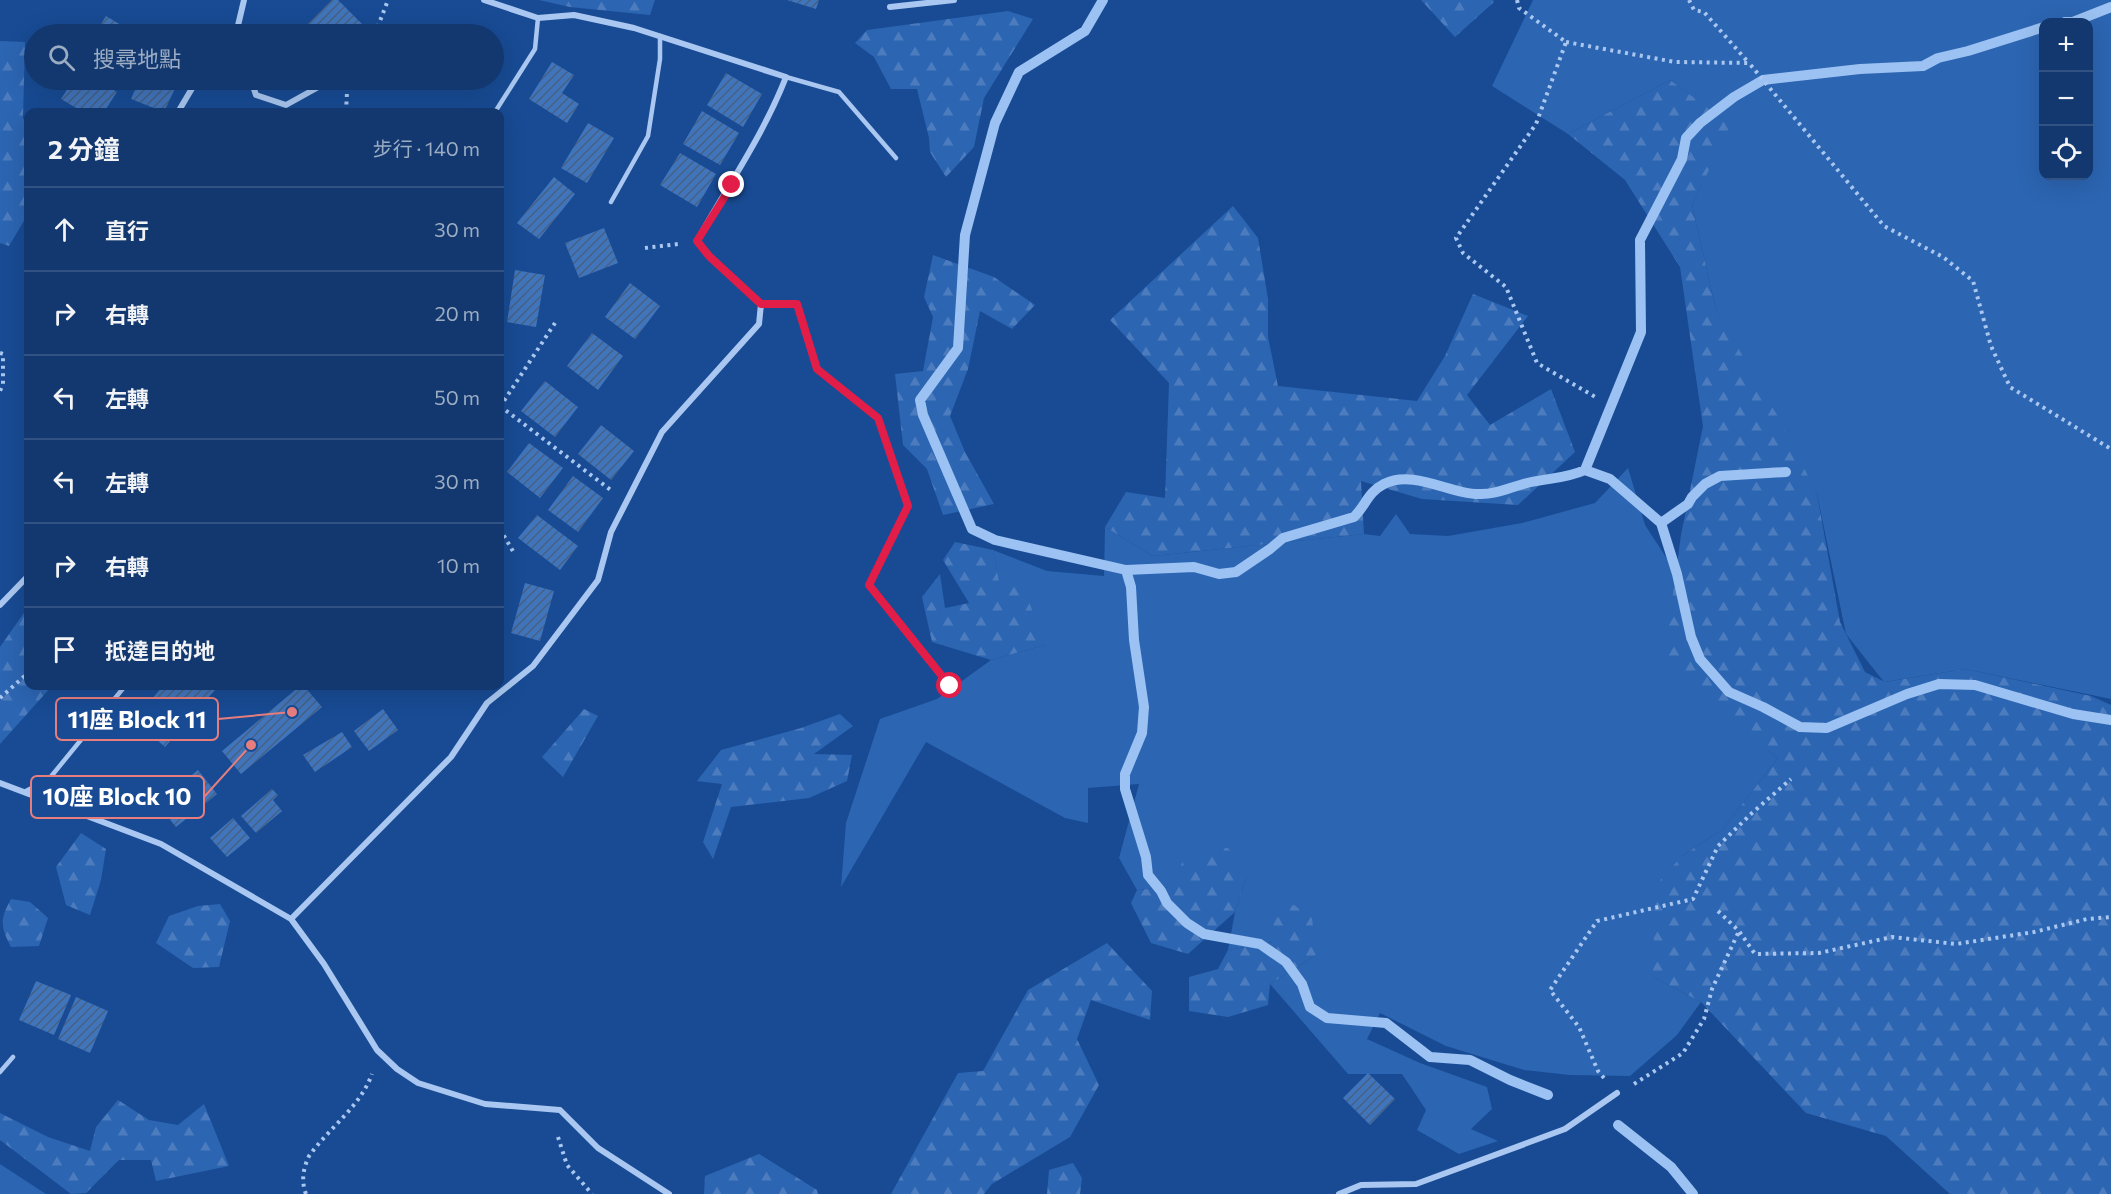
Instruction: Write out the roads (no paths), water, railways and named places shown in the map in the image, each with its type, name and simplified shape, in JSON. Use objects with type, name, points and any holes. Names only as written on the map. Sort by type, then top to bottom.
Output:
[{"type":"street","points":[[238,24],[244,0]]},
{"type":"street","points":[[484,0],[538,18],[574,15],[634,28],[786,77],[768,118],[732,185],[697,241],[709,256],[761,304],[759,324],[662,432],[611,532],[598,580],[533,666],[504,689]]},
{"type":"street","points":[[890,7],[954,0]]},
{"type":"street","points":[[180,108],[191,90]]},
{"type":"street","points":[[254,90],[256,95],[286,105],[313,90]]},
{"type":"street","points":[[0,605],[24,580]]},
{"type":"street","points":[[291,919],[451,758],[487,703],[503,690]]},
{"type":"street","points":[[0,783],[161,844],[291,919],[324,964],[377,1050],[406,1075],[431,1088],[485,1104],[560,1110],[598,1148],[669,1194]]},
{"type":"street","points":[[1339,1194],[1361,1185],[1416,1184],[1564,1129],[1617,1094]]},
{"type":"lane","points":[[498,108],[535,49],[538,18]]},
{"type":"lane","points":[[612,202],[648,136],[660,59],[660,36]]},
{"type":"lane","points":[[786,77],[839,92],[896,158]]},
{"type":"lane","points":[[24,792],[49,779],[121,690]]},
{"type":"lane","points":[[0,1072],[13,1057]]},
{"type":"waterway","points":[[1103,0],[1085,31],[1019,72],[995,123],[965,235],[958,348],[920,400],[923,415],[972,529],[995,540],[1126,570],[1194,567],[1219,574],[1236,572],[1283,538],[1354,517],[1374,491],[1395,480],[1407,479],[1467,493],[1485,494],[1585,470],[1610,479],[1661,523],[1677,574],[1691,637],[1700,659],[1729,692],[1800,727],[1827,728],[1907,694],[1939,684],[1975,685],[2073,714],[2111,720]]},
{"type":"waterway","points":[[2083,18],[2111,7]]},
{"type":"waterway","points":[[1585,470],[1641,332],[1640,240],[1682,159],[1686,138],[1700,123],[1734,97],[1763,80],[1860,69],[1923,66],[1938,58],[2039,29]]},
{"type":"waterway","points":[[1661,523],[1688,504],[1705,484],[1720,476],[1786,472]]},
{"type":"waterway","points":[[1126,570],[1131,587],[1134,640],[1144,707],[1142,733],[1125,774],[1125,789],[1146,857],[1148,875],[1167,903],[1187,923],[1204,934],[1260,944],[1286,962],[1302,984],[1310,1007],[1327,1018],[1386,1023],[1430,1057],[1470,1060],[1510,1080],[1548,1095]]},
{"type":"waterway","points":[[1618,1125],[1671,1167],[1693,1194]]},
{"type":"place","name":"11座 Block 11","points":[[292,712]]},
{"type":"place","name":"10座 Block 10","points":[[251,745]]}]
